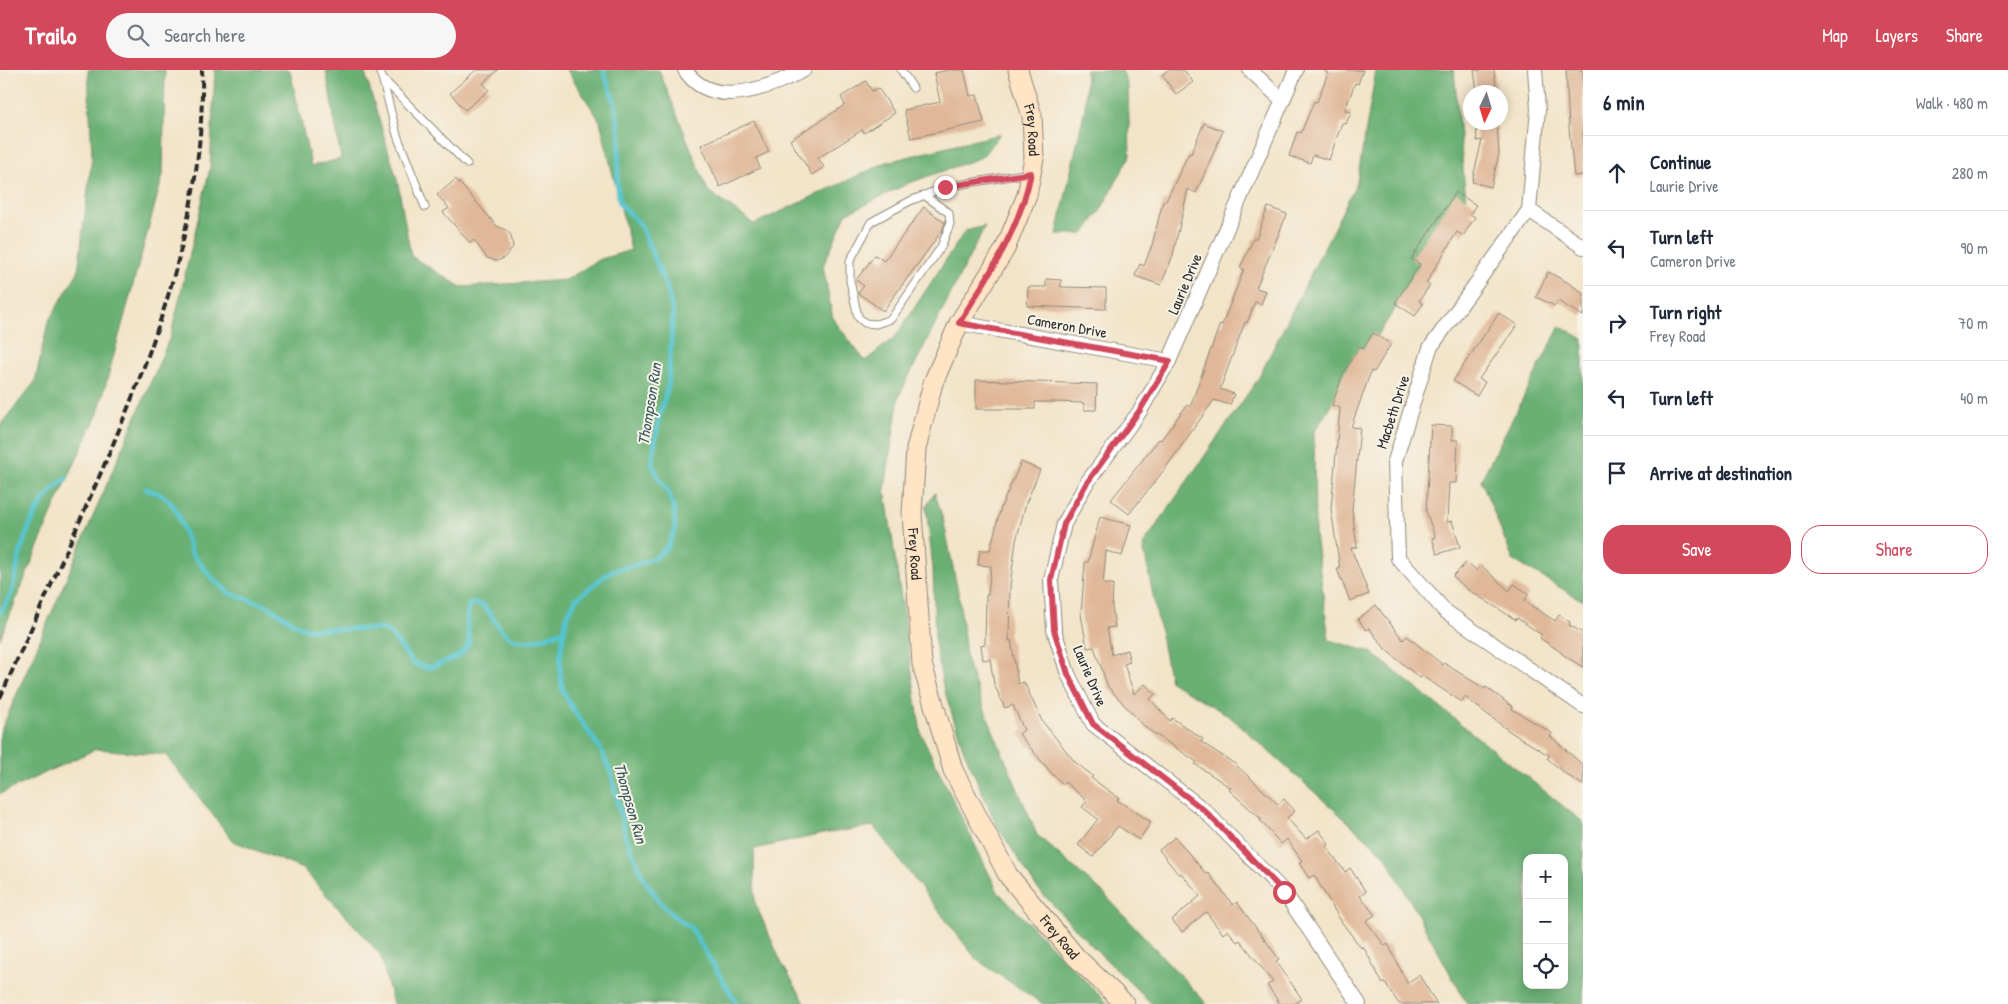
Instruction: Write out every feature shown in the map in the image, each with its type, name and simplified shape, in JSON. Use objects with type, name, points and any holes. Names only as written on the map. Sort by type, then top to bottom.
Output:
[{"type":"street","points":[[685,70],[690,78],[701,87],[713,92],[753,90],[778,84],[804,70]]},
{"type":"street","name":"Frey Road","points":[[1018,70],[1032,116],[1034,158],[1027,195],[1005,248],[959,323],[933,382],[916,449],[912,513],[922,664],[953,770],[1008,875],[1076,957],[1125,1004]]},
{"type":"street","points":[[1250,70],[1282,100]]},
{"type":"street","name":"Laurie Drive","points":[[1296,70],[1170,361],[1140,410],[1086,484],[1064,524],[1051,580],[1054,630],[1068,674],[1093,724],[1204,810],[1284,892],[1359,1004]]},
{"type":"street","points":[[1535,70],[1538,109],[1529,210],[1583,247]]},
{"type":"street","name":"Macbeth Drive","points":[[1529,210],[1430,348],[1394,461],[1398,558],[1445,611],[1583,706]]},
{"type":"street","name":"Cameron Drive","points":[[959,323],[1170,361]]},
{"type":"lane","points":[[901,70],[913,88]]},
{"type":"lane","points":[[381,74],[467,164]]},
{"type":"lane","points":[[381,74],[397,135],[425,208]]},
{"type":"lane","points":[[924,195],[949,213],[950,224],[941,247],[891,319],[876,324],[865,323],[858,317],[850,282],[850,261],[872,222],[910,201],[924,195],[945,187],[1031,173]]},
{"type":"green space","points":[[88,70],[165,70],[163,175],[98,413],[51,515],[0,639],[0,425],[35,382],[48,322],[78,272],[92,157]]},
{"type":"green space","points":[[215,70],[290,70],[311,166],[341,159],[326,70],[364,70],[397,179],[411,256],[461,287],[566,280],[598,260],[631,250],[600,121],[567,70],[659,70],[708,191],[754,224],[887,162],[1000,134],[982,157],[909,183],[846,214],[823,266],[833,319],[865,361],[895,337],[965,231],[985,226],[899,396],[885,489],[921,734],[998,892],[1108,1004],[1043,1004],[977,960],[873,826],[823,834],[754,849],[755,903],[782,964],[806,1004],[393,1004],[380,954],[303,869],[233,841],[166,755],[96,749],[0,794],[0,733],[171,335],[210,168]]},
{"type":"green space","points":[[1086,70],[1122,70],[1128,87],[1130,156],[1102,208],[1084,234],[1057,234],[1085,108]]},
{"type":"green space","points":[[1376,70],[1454,70],[1466,201],[1314,432],[1315,534],[1329,640],[1371,652],[1583,822],[1583,1004],[1467,1004],[1385,855],[1229,716],[1170,681],[1143,545],[1258,379],[1357,182]]},
{"type":"green space","points":[[1560,326],[1583,339],[1583,601],[1513,560],[1481,480]]},
{"type":"green space","points":[[935,493],[944,523],[959,597],[967,662],[989,721],[1037,835],[1104,894],[1207,1004],[1152,1004],[1090,944],[1036,887],[996,824],[964,751],[943,686],[935,643],[933,568],[926,506]]},
{"type":"building","points":[[476,70],[498,70],[483,83],[489,90],[465,110],[450,93]]},
{"type":"building","points":[[964,70],[970,96],[977,95],[984,122],[911,138],[904,110],[940,102],[934,73]]},
{"type":"building","points":[[1168,70],[1184,70],[1193,82],[1176,94],[1162,75]]},
{"type":"building","points":[[1323,70],[1363,70],[1358,84],[1355,83],[1345,110],[1351,112],[1346,124],[1342,123],[1329,160],[1313,155],[1310,163],[1289,156],[1297,132],[1301,133],[1314,101],[1317,102],[1328,73]]},
{"type":"building","points":[[1474,70],[1494,70],[1496,85],[1476,85]]},
{"type":"building","points":[[1566,70],[1583,70],[1583,175],[1574,176]]},
{"type":"building","points":[[866,81],[872,91],[878,88],[895,113],[864,133],[862,130],[818,158],[824,167],[812,175],[790,140],[845,105],[841,97]]},
{"type":"building","points":[[754,121],[769,152],[756,158],[760,168],[720,187],[701,145]]},
{"type":"building","points":[[1204,123],[1223,131],[1196,193],[1188,189],[1173,255],[1161,285],[1135,276],[1140,264],[1144,266],[1152,245],[1163,201],[1166,201],[1189,153],[1191,154]]},
{"type":"building","points":[[1476,130],[1498,130],[1499,154],[1491,187],[1472,182],[1482,140],[1477,141]]},
{"type":"building","points":[[456,179],[497,226],[506,230],[511,235],[513,247],[504,258],[497,261],[487,258],[474,240],[470,243],[443,212],[449,208],[437,195]]},
{"type":"building","points":[[1456,192],[1476,205],[1470,214],[1475,217],[1463,236],[1457,232],[1426,283],[1430,285],[1419,301],[1423,304],[1415,316],[1395,303],[1420,264],[1411,259]]},
{"type":"building","points":[[924,207],[945,223],[942,231],[883,311],[858,293],[864,286],[856,280],[875,255],[884,261]]},
{"type":"building","points":[[1268,207],[1287,214],[1256,288],[1266,291],[1261,304],[1255,302],[1247,323],[1245,322],[1220,389],[1234,394],[1230,405],[1214,400],[1164,470],[1129,514],[1111,500],[1159,439],[1161,440],[1187,405],[1190,407],[1220,324],[1222,325],[1244,269],[1240,268],[1254,238],[1256,239]]},
{"type":"building","points":[[1548,272],[1583,293],[1583,316],[1558,301],[1555,306],[1536,297]]},
{"type":"building","points":[[1046,279],[1061,280],[1061,287],[1106,288],[1106,309],[1027,306],[1028,287],[1046,287]]},
{"type":"building","points":[[1499,313],[1517,325],[1479,379],[1485,382],[1477,396],[1453,381]]},
{"type":"building","points":[[1373,333],[1391,344],[1374,372],[1371,371],[1351,427],[1360,428],[1352,510],[1357,547],[1351,548],[1369,594],[1350,601],[1337,569],[1340,569],[1331,509],[1340,408],[1332,405],[1343,374],[1359,347],[1363,349]]},
{"type":"building","points":[[976,380],[1097,384],[1096,410],[1084,410],[1084,403],[1054,402],[1035,402],[1035,409],[976,409]]},
{"type":"building","points":[[1431,425],[1452,426],[1452,440],[1458,440],[1456,483],[1449,483],[1447,522],[1452,521],[1460,547],[1437,554],[1432,538],[1435,537],[1426,511]]},
{"type":"building","points":[[1021,462],[1040,470],[1026,503],[1016,541],[1010,586],[1009,641],[1011,640],[1018,684],[1024,682],[1042,721],[1075,762],[1093,776],[1091,778],[1119,798],[1117,800],[1151,822],[1139,840],[1118,826],[1093,857],[1078,845],[1098,819],[1082,807],[1087,801],[1065,782],[1063,784],[1053,775],[1019,734],[1024,730],[1013,705],[1005,708],[994,684],[990,659],[983,660],[981,645],[985,644],[986,595],[988,595],[991,566],[978,565],[980,550],[990,550],[1001,507]]},
{"type":"building","points":[[1100,517],[1131,525],[1122,556],[1106,551],[1103,584],[1113,584],[1112,607],[1115,627],[1107,628],[1112,655],[1127,650],[1130,662],[1124,664],[1134,694],[1145,684],[1155,694],[1150,699],[1170,721],[1172,718],[1203,739],[1201,742],[1235,764],[1278,804],[1284,799],[1295,811],[1287,818],[1306,839],[1319,830],[1329,844],[1326,846],[1345,872],[1350,868],[1366,892],[1360,896],[1375,915],[1366,921],[1385,946],[1388,944],[1407,983],[1419,975],[1437,1004],[1399,1004],[1385,982],[1383,984],[1363,946],[1361,948],[1341,921],[1314,875],[1309,878],[1299,863],[1302,861],[1287,839],[1281,844],[1261,819],[1229,790],[1231,788],[1195,764],[1197,762],[1146,728],[1108,687],[1094,647],[1087,648],[1081,614],[1085,562],[1088,562]]},
{"type":"building","points":[[1467,562],[1477,571],[1482,566],[1509,591],[1514,584],[1529,594],[1524,601],[1555,621],[1559,615],[1570,622],[1569,625],[1583,633],[1583,667],[1540,638],[1542,635],[1517,618],[1516,620],[1467,589],[1453,576]]},
{"type":"building","points":[[1376,605],[1403,640],[1407,636],[1443,665],[1444,663],[1485,689],[1486,687],[1513,707],[1512,709],[1552,733],[1550,736],[1583,765],[1583,785],[1567,775],[1547,758],[1550,756],[1509,731],[1465,697],[1462,702],[1422,676],[1420,678],[1386,650],[1369,628],[1366,630],[1358,619]]},
{"type":"building","points":[[1175,837],[1206,874],[1208,873],[1233,905],[1237,902],[1279,959],[1276,961],[1302,999],[1294,1004],[1280,1004],[1267,985],[1273,982],[1240,940],[1237,942],[1228,930],[1223,934],[1206,912],[1182,932],[1172,920],[1200,896],[1181,873],[1179,875],[1159,850]]},
{"type":"waterway","name":"Thompson Run","points":[[603,70],[615,103],[620,137],[617,184],[620,204],[640,224],[667,288],[673,313],[668,387],[659,417],[652,462],[657,475],[669,494],[674,510],[675,530],[668,546],[657,557],[636,565],[611,571],[576,599],[567,616],[564,631],[560,658],[561,680],[563,691],[572,708],[601,750],[611,773],[626,837],[644,879],[660,902],[674,916],[691,928],[737,1004]]},
{"type":"waterway","points":[[0,613],[12,591],[20,554],[31,523],[50,493],[66,479]]},
{"type":"waterway","points":[[146,489],[162,495],[171,503],[178,514],[192,554],[215,581],[229,593],[268,606],[297,625],[307,629],[381,629],[390,633],[414,664],[429,668],[457,657],[465,650],[469,642],[467,619],[469,605],[477,604],[483,606],[504,633],[522,641],[538,639],[564,631]]},
{"type":"railway","points":[[0,698],[120,428],[157,329],[173,279],[186,228],[195,177],[201,124],[202,70]]},
{"type":"route","points":[[945,187],[1031,173],[1027,195],[1005,248],[959,323],[1170,361],[1140,410],[1086,484],[1064,524],[1051,580],[1054,630],[1068,674],[1093,724],[1204,810],[1284,892]]}]
